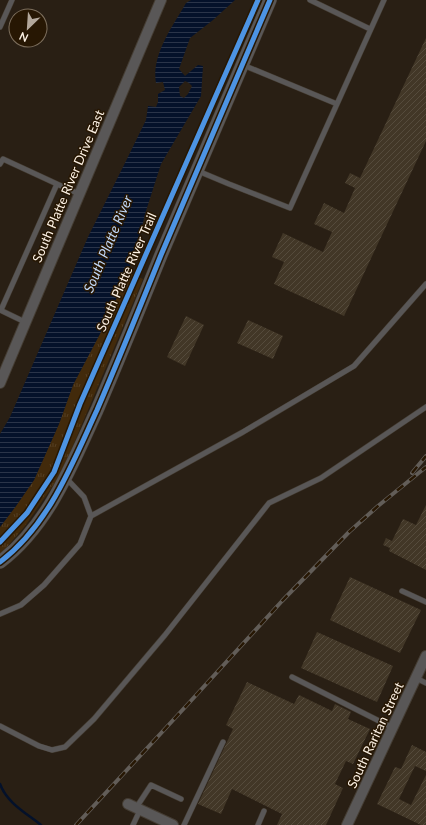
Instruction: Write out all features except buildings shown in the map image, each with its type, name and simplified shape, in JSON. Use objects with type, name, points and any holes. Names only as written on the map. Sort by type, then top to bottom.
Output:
[{"type":"street","name":"South Platte River Drive East","points":[[0,382],[161,0]]},
{"type":"street","points":[[0,562],[8,556],[26,537],[41,518],[55,498],[66,478],[108,384],[270,0]]},
{"type":"street","name":"South Raritan Street","points":[[347,825],[426,656]]},
{"type":"street","points":[[135,807],[173,825]]},
{"type":"lane","points":[[0,27],[12,0]]},
{"type":"lane","points":[[310,0],[370,29]]},
{"type":"lane","points":[[197,170],[228,184],[290,208],[384,0]]},
{"type":"lane","points":[[242,65],[337,104]]},
{"type":"lane","points":[[1,160],[79,194]]},
{"type":"lane","points":[[25,322],[1,310],[57,184]]},
{"type":"lane","points":[[0,614],[21,605],[44,584],[80,544],[91,516],[243,432],[354,366],[426,284]]},
{"type":"lane","points":[[0,726],[39,746],[52,750],[65,747],[94,719],[165,635],[268,502],[321,478],[426,407]]},
{"type":"lane","points":[[66,478],[84,497],[91,516]]},
{"type":"lane","points":[[402,591],[426,602]]},
{"type":"lane","points":[[292,678],[392,728]]},
{"type":"lane","points":[[416,678],[426,683]]},
{"type":"lane","points":[[184,825],[223,742]]},
{"type":"lane","points":[[133,825],[135,807],[151,785],[181,799]]},
{"type":"lane","points":[[258,825],[264,811]]},
{"type":"green space","points":[[127,272],[143,279],[61,474],[25,526],[0,555],[0,527],[34,480],[59,424],[73,385],[119,293]]},
{"type":"water","name":"South Platte River","points":[[191,0],[235,0],[190,38],[179,69],[185,76],[198,65],[203,66],[201,96],[161,164],[145,214],[137,248],[119,293],[100,334],[73,385],[59,424],[34,480],[0,527],[0,434],[10,417],[88,237],[146,120],[148,106],[156,107],[158,102],[158,94],[165,90],[163,82],[156,83],[155,72],[157,62],[164,41],[186,3]],"holes":[[[185,81],[192,86],[184,98],[180,96],[179,87]]]},
{"type":"waterway","points":[[0,784],[7,797],[23,812],[41,825]]},
{"type":"railway","points":[[412,473],[426,456]]},
{"type":"railway","points":[[76,825],[282,601],[349,532],[426,467]]},
{"type":"cycle path","name":"South Platte River Trail","points":[[0,542],[27,513],[54,472],[80,404],[258,0]]},
{"type":"cycle path","points":[[0,562],[17,547],[46,512],[68,472],[97,410],[161,255],[270,0]]}]
